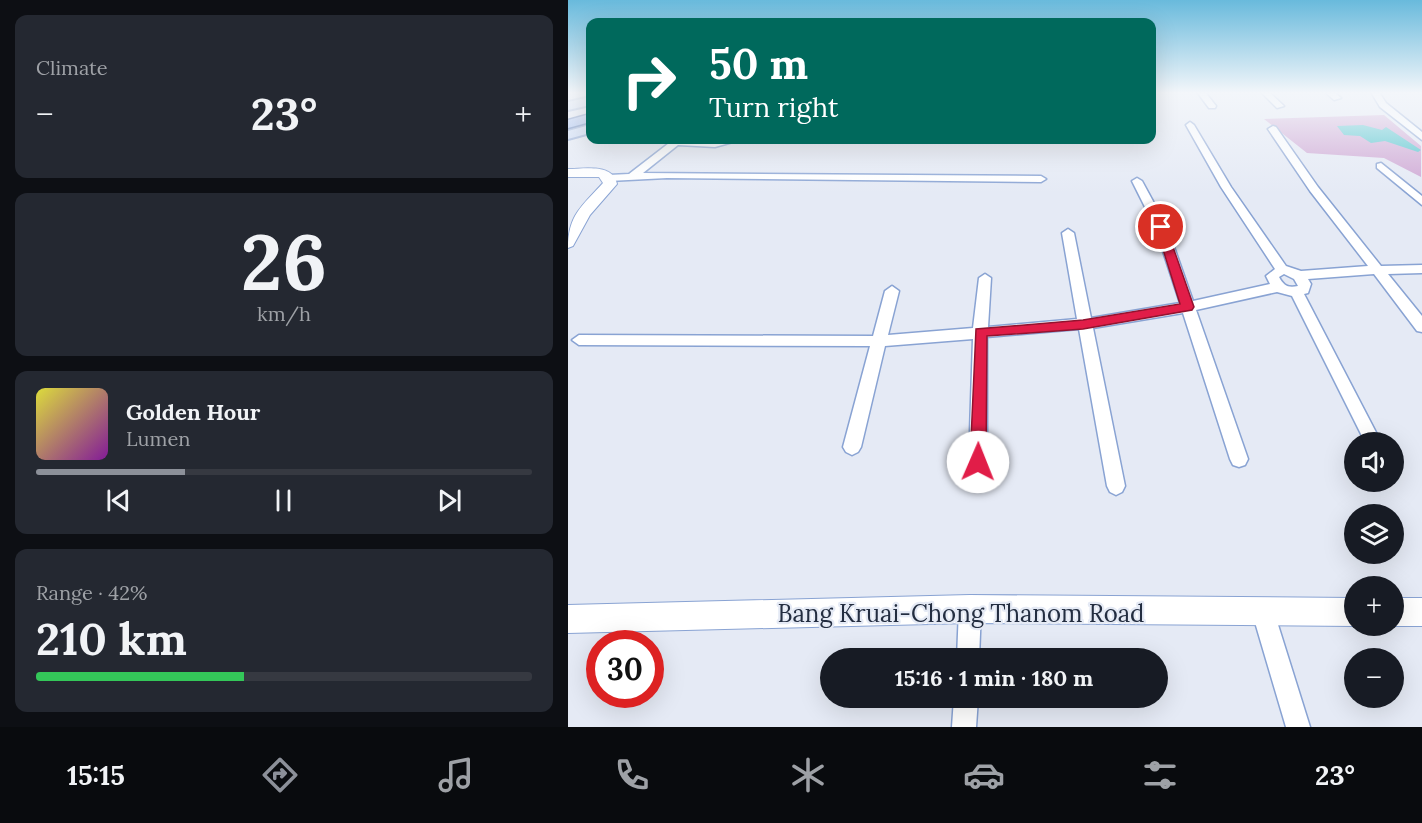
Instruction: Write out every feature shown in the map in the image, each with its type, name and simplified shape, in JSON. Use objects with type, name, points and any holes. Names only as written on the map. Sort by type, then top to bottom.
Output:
[{"type":"main road","points":[[568,135],[586,130]]},
{"type":"street","points":[[1191,126],[1226,187],[1282,270],[1299,276],[1422,269]]},
{"type":"street","points":[[1409,126],[1422,137]]},
{"type":"street","points":[[1273,129],[1294,162],[1422,327]]},
{"type":"street","points":[[633,176],[673,144]]},
{"type":"street","points":[[1381,166],[1422,202]]},
{"type":"street","points":[[568,173],[602,173],[609,178],[633,176],[1040,179]]},
{"type":"street","points":[[568,243],[584,213],[610,184],[609,178]]},
{"type":"street","points":[[1137,181],[1161,227],[1238,459]]},
{"type":"street","points":[[1068,233],[1083,324],[1116,486]]},
{"type":"street","points":[[1278,288],[1272,276],[1282,270]]},
{"type":"street","points":[[578,340],[879,341],[1083,324],[1188,307],[1278,288],[1296,292],[1305,287],[1299,276]]},
{"type":"street","points":[[978,462],[980,332],[985,278]]},
{"type":"street","points":[[852,447],[892,291]]},
{"type":"street","points":[[1296,292],[1368,432]]},
{"type":"street","points":[[968,648],[970,609]]},
{"type":"street","name":"Bang Kruai-Chong Thanom Road","points":[[568,619],[970,609],[1344,612]]},
{"type":"street","points":[[1263,612],[1298,727]]},
{"type":"street","points":[[1404,612],[1422,612]]},
{"type":"street","points":[[964,727],[965,708]]},
{"type":"shaded area","points":[[1273,126],[1397,126],[1421,146],[1421,177],[1384,158],[1307,153]]},
{"type":"water","points":[[1337,126],[1367,126],[1382,130],[1386,127],[1421,150],[1418,152],[1385,141],[1371,143],[1360,136],[1344,135]]},
{"type":"route","points":[[978,462],[980,332],[1083,324],[1188,307],[1161,227]]}]
